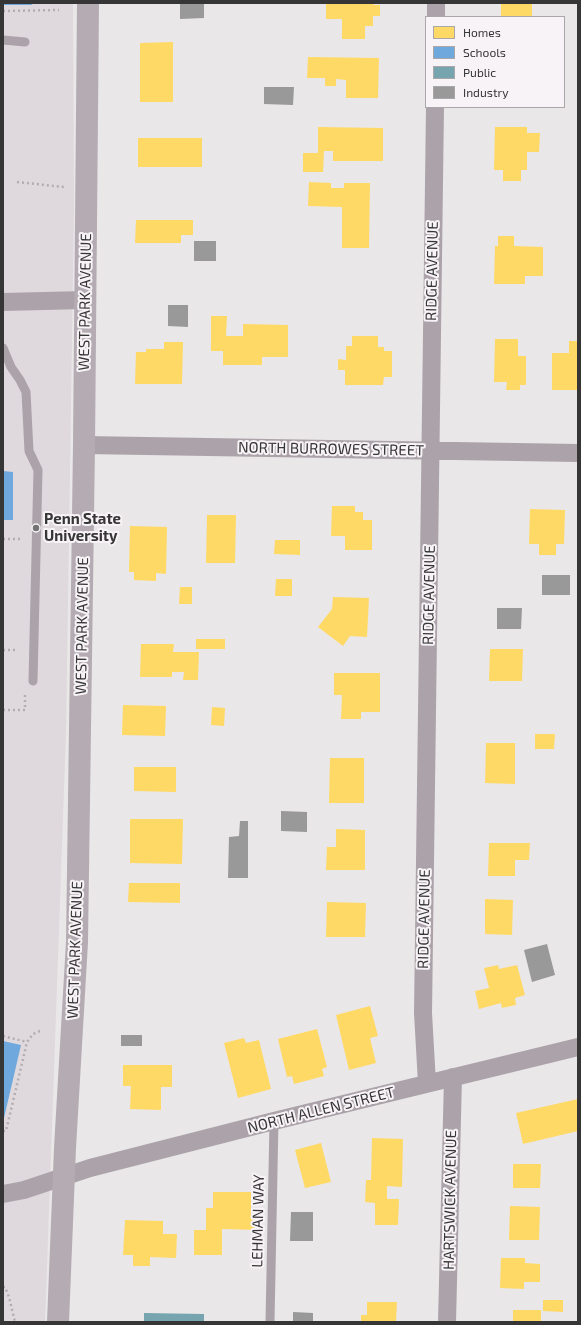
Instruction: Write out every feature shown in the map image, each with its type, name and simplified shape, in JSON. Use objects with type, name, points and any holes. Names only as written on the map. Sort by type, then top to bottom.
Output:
[{"type":"main road","name":"WEST PARK AVENUE","points":[[58,1322],[64,1176],[77,942],[88,3]]},
{"type":"street","points":[[436,3],[436,16]]},
{"type":"street","name":"RIDGE AVENUE","points":[[427,1084],[423,1013],[435,108]]},
{"type":"street","points":[[3,302],[85,300]]},
{"type":"street","name":"NORTH BURROWES STREET","points":[[84,445],[578,453]]},
{"type":"street","name":"NORTH ALLEN STREET","points":[[3,1194],[24,1190],[90,1168],[274,1121],[578,1047]]},
{"type":"street","name":"HARTSWICK AVENUE","points":[[448,1322],[453,1078]]},
{"type":"lane","points":[[3,40],[25,42]]},
{"type":"lane","points":[[3,348],[11,367],[26,392],[29,451],[38,470],[33,681]]},
{"type":"lane","name":"LEHMAN WAY","points":[[270,1322],[274,1121]]},
{"type":"path","points":[[3,12],[59,10]]},
{"type":"path","points":[[17,182],[64,188]]},
{"type":"path","points":[[3,650],[16,650]]},
{"type":"path","points":[[3,710],[25,710],[25,681],[33,681]]},
{"type":"path","points":[[3,1131],[6,1131],[27,1042],[33,1034],[40,1030]]},
{"type":"path","points":[[3,1036],[27,1042]]},
{"type":"path","points":[[3,1287],[5,1288],[9,1297],[15,1322]]},
{"type":"shaded area","name":"Penn State University","points":[[3,3],[73,3],[74,208],[66,732],[45,1322],[3,1322]]},
{"type":"building: Homes","points":[[326,3],[374,3],[374,5],[380,5],[380,16],[373,16],[373,26],[365,26],[365,39],[342,39],[342,19],[326,19]]},
{"type":"building: Homes","points":[[501,3],[532,3],[532,16],[501,16]]},
{"type":"building: Homes","points":[[173,42],[173,102],[140,102],[140,43]]},
{"type":"building: Homes","points":[[308,57],[379,58],[378,98],[346,98],[346,80],[336,79],[336,86],[325,86],[325,78],[307,78]]},
{"type":"building: Homes","points":[[318,127],[383,128],[383,161],[333,161],[333,151],[324,151],[323,172],[303,172],[303,153],[318,153]]},
{"type":"building: Homes","points":[[495,127],[527,127],[527,133],[540,133],[539,152],[527,152],[527,170],[521,170],[521,181],[503,181],[503,170],[494,170]]},
{"type":"building: Homes","points":[[138,138],[202,138],[202,167],[138,167]]},
{"type":"building: Homes","points":[[309,182],[331,183],[331,188],[344,188],[344,183],[370,183],[369,248],[342,248],[342,207],[308,206]]},
{"type":"building: Homes","points":[[136,220],[193,220],[193,235],[181,235],[181,243],[135,243]]},
{"type":"building: Homes","points":[[498,236],[514,236],[514,246],[543,247],[543,276],[525,276],[525,284],[494,284],[495,246],[498,246]]},
{"type":"building: Homes","points":[[211,316],[227,316],[226,336],[243,336],[243,324],[288,325],[288,357],[262,357],[262,365],[223,365],[223,351],[211,351]]},
{"type":"building: Homes","points":[[352,336],[378,336],[378,347],[384,347],[384,351],[392,351],[392,377],[384,377],[383,385],[345,385],[345,370],[338,370],[338,359],[346,360],[346,346],[352,346]]},
{"type":"building: Homes","points":[[495,339],[518,339],[518,356],[526,356],[526,385],[520,385],[520,390],[506,390],[507,382],[494,382]]},
{"type":"building: Homes","points":[[569,341],[578,341],[578,390],[552,390],[552,353],[569,353]]},
{"type":"building: Homes","points":[[164,342],[183,342],[182,384],[135,384],[136,352],[146,352],[146,349],[164,349]]},
{"type":"building: Homes","points":[[332,506],[355,506],[355,512],[363,512],[363,520],[372,520],[372,550],[345,550],[345,536],[331,536]]},
{"type":"building: Homes","points":[[530,509],[565,510],[564,544],[556,544],[556,555],[539,555],[539,544],[529,544]]},
{"type":"building: Homes","points":[[207,515],[236,515],[235,563],[206,563]]},
{"type":"building: Homes","points":[[130,526],[167,527],[166,574],[156,573],[156,581],[134,580],[134,572],[129,572]]},
{"type":"building: Homes","points":[[275,540],[300,540],[300,555],[274,554]]},
{"type":"building: Homes","points":[[276,579],[292,579],[292,596],[275,596]]},
{"type":"building: Homes","points":[[180,587],[192,587],[192,604],[179,604]]},
{"type":"building: Homes","points":[[333,597],[369,598],[367,637],[350,636],[343,646],[318,627],[332,609]]},
{"type":"building: Homes","points":[[196,639],[225,639],[225,649],[196,649]]},
{"type":"building: Homes","points":[[141,644],[174,644],[173,652],[199,652],[198,680],[183,680],[184,672],[172,672],[172,677],[140,677]]},
{"type":"building: Homes","points":[[490,649],[523,649],[522,681],[489,681]]},
{"type":"building: Homes","points":[[334,673],[380,673],[380,712],[361,712],[361,719],[341,719],[342,695],[334,695]]},
{"type":"building: Homes","points":[[123,705],[166,706],[165,736],[122,735]]},
{"type":"building: Homes","points":[[212,707],[225,708],[224,726],[211,725]]},
{"type":"building: Homes","points":[[535,734],[555,734],[554,749],[535,749]]},
{"type":"building: Homes","points":[[486,743],[515,743],[515,784],[485,783]]},
{"type":"building: Homes","points":[[330,758],[364,758],[364,803],[329,803]]},
{"type":"building: Homes","points":[[134,767],[176,767],[176,792],[134,791]]},
{"type":"building: Homes","points":[[130,819],[183,819],[182,864],[130,863]]},
{"type":"building: Homes","points":[[336,829],[365,830],[365,870],[326,870],[327,847],[336,847]]},
{"type":"building: Homes","points":[[489,843],[530,843],[529,860],[515,860],[515,876],[488,876]]},
{"type":"building: Homes","points":[[129,883],[180,883],[180,903],[128,902]]},
{"type":"building: Homes","points":[[485,899],[513,900],[512,935],[485,934]]},
{"type":"building: Homes","points":[[327,902],[366,903],[365,937],[326,937]]},
{"type":"building: Homes","points":[[498,965],[499,969],[517,965],[525,995],[515,998],[516,1005],[502,1008],[501,1003],[479,1009],[475,991],[489,988],[484,968]]},
{"type":"building: Homes","points":[[370,1006],[378,1036],[370,1038],[376,1063],[349,1070],[336,1015]]},
{"type":"building: Homes","points":[[317,1029],[327,1067],[322,1069],[324,1076],[294,1084],[292,1076],[287,1077],[278,1039]]},
{"type":"building: Homes","points":[[244,1038],[246,1043],[259,1040],[271,1089],[238,1098],[224,1043]]},
{"type":"building: Homes","points":[[123,1065],[172,1065],[172,1087],[161,1087],[161,1110],[130,1109],[131,1086],[123,1086]]},
{"type":"building: Homes","points":[[578,1099],[578,1131],[523,1144],[516,1113]]},
{"type":"building: Homes","points":[[372,1138],[403,1139],[402,1187],[387,1186],[387,1199],[399,1199],[398,1225],[375,1225],[375,1203],[365,1202],[366,1180],[371,1180]]},
{"type":"building: Homes","points":[[321,1143],[331,1182],[305,1188],[295,1150]]},
{"type":"building: Homes","points":[[513,1164],[541,1164],[540,1188],[513,1188]]},
{"type":"building: Homes","points":[[213,1192],[251,1192],[251,1216],[258,1216],[258,1230],[222,1229],[222,1255],[194,1255],[194,1230],[206,1230],[206,1208],[213,1208]]},
{"type":"building: Homes","points":[[510,1206],[540,1207],[539,1240],[509,1240]]},
{"type":"building: Homes","points":[[125,1220],[163,1221],[163,1234],[177,1234],[176,1258],[150,1257],[150,1266],[133,1266],[133,1255],[123,1255]]},
{"type":"building: Homes","points":[[501,1258],[525,1258],[525,1263],[540,1264],[540,1282],[524,1282],[524,1289],[500,1288]]},
{"type":"building: Homes","points":[[543,1300],[563,1300],[563,1312],[543,1311]]},
{"type":"building: Homes","points":[[367,1302],[397,1302],[396,1322],[361,1322],[361,1315],[367,1315]]},
{"type":"building: Homes","points":[[513,1310],[541,1310],[541,1322],[513,1322]]},
{"type":"building: Schools","points":[[3,3],[34,3],[31,5],[3,5]]},
{"type":"building: Schools","points":[[3,471],[13,472],[13,520],[3,520]]},
{"type":"building: Schools","points":[[3,1041],[21,1045],[4,1118],[3,1118]]},
{"type":"building: Public","points":[[144,1313],[204,1314],[204,1322],[144,1322]]},
{"type":"building: Industry","points":[[180,3],[204,3],[204,18],[180,19]]},
{"type":"building: Industry","points":[[264,87],[294,87],[293,105],[264,104]]},
{"type":"building: Industry","points":[[194,241],[216,241],[216,261],[194,261]]},
{"type":"building: Industry","points":[[168,305],[188,305],[188,327],[168,326]]},
{"type":"building: Industry","points":[[542,575],[570,575],[570,595],[542,595]]},
{"type":"building: Industry","points":[[497,608],[522,608],[521,629],[497,629]]},
{"type":"building: Industry","points":[[281,811],[307,812],[307,832],[281,831]]},
{"type":"building: Industry","points":[[240,821],[248,821],[248,878],[228,878],[229,837],[239,836]]},
{"type":"building: Industry","points":[[547,944],[555,975],[532,982],[524,950]]},
{"type":"building: Industry","points":[[121,1035],[142,1035],[142,1046],[121,1046]]},
{"type":"building: Industry","points":[[291,1212],[313,1212],[313,1241],[290,1241]]},
{"type":"building: Industry","points":[[293,1312],[313,1313],[313,1322],[293,1322]]},
{"type":"place","name":"Penn State University","points":[[36,528]]}]
